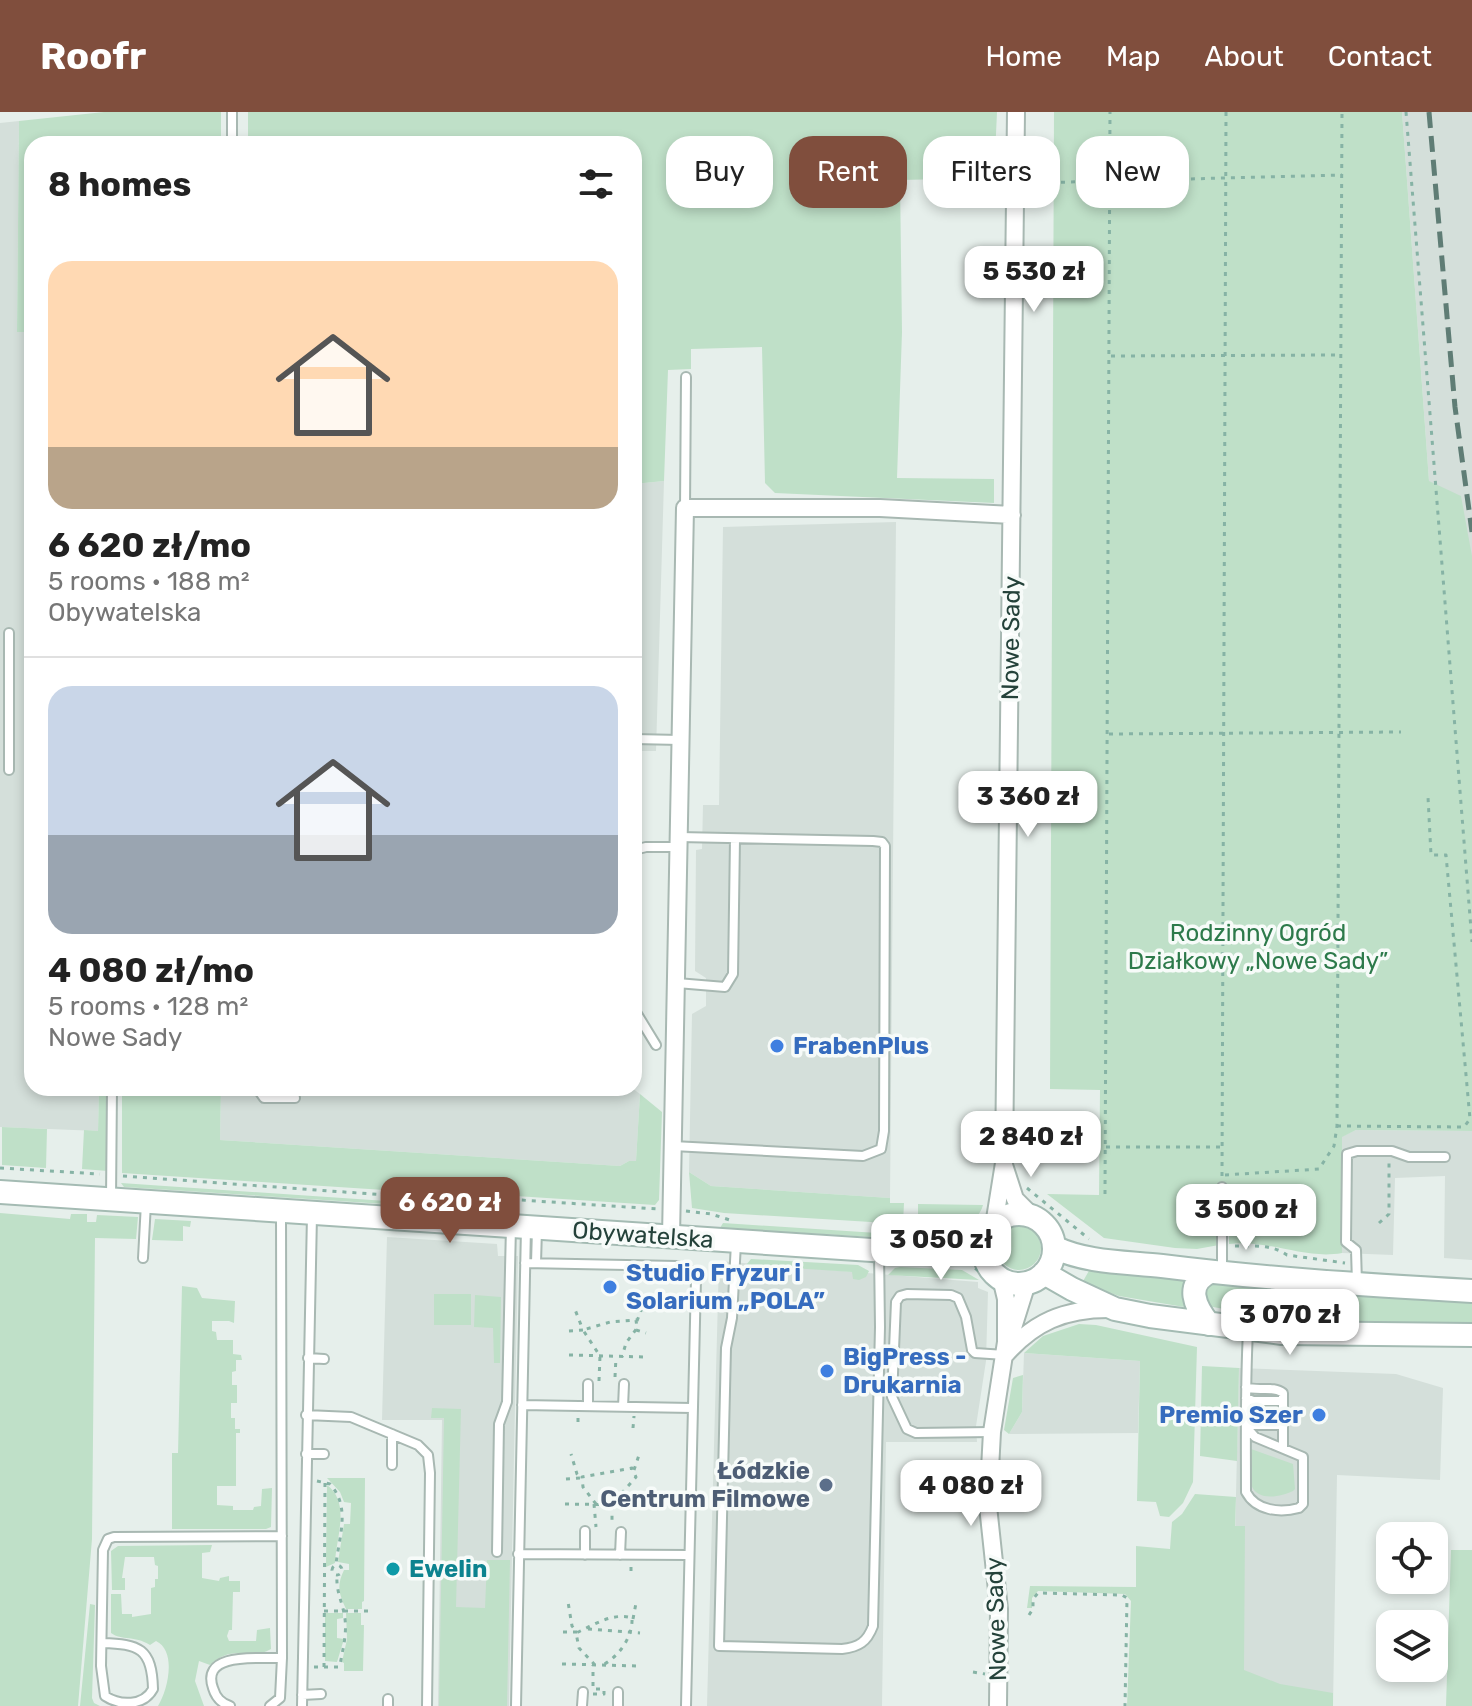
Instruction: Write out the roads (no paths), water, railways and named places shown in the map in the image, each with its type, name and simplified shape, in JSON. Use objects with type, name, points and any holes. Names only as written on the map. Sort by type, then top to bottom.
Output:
[{"type":"main road","name":"Obywatelska","points":[[0,1192],[281,1211],[527,1233],[671,1237],[737,1232],[902,1252],[964,1245],[990,1230]]},
{"type":"main road","points":[[1036,1278],[1053,1257],[1054,1247],[1048,1228],[1032,1216],[1011,1214],[990,1230],[985,1255],[994,1272],[1008,1282],[1036,1278],[1072,1289],[1115,1309],[1248,1329],[1315,1335],[1472,1335]]},
{"type":"main road","points":[[1054,1247],[1068,1254],[1092,1258],[1216,1272],[1357,1274],[1472,1291]]},
{"type":"main road","name":"Obywatelska","points":[[902,1252],[994,1272]]},
{"type":"main road","points":[[1209,1324],[1198,1310],[1193,1296],[1198,1280],[1216,1272]]},
{"type":"street","name":"Nowe Sady","points":[[990,1230],[1004,1163],[1016,112]]},
{"type":"street","points":[[671,1237],[685,508],[880,508],[1012,515]]},
{"type":"street","name":"Nowe Sady","points":[[1004,1163],[1015,1199],[1032,1216]]},
{"type":"street","name":"Nowe Sady","points":[[994,1272],[1006,1299],[1006,1349],[992,1432],[988,1506],[998,1583],[998,1706]]},
{"type":"street","name":"Nowe Sady","points":[[1006,1349],[1036,1278]]},
{"type":"street","points":[[1006,1349],[1030,1329],[1057,1317],[1084,1310],[1115,1309]]},
{"type":"lane","points":[[232,112],[232,136]]},
{"type":"lane","points":[[685,508],[686,377]]},
{"type":"lane","points":[[9,633],[4,744],[9,770]]},
{"type":"lane","points":[[642,739],[680,740]]},
{"type":"lane","points":[[677,983],[725,987],[733,974],[735,839]]},
{"type":"lane","points":[[642,848],[679,842],[735,839],[873,841],[882,842],[885,846],[884,1142],[881,1149],[863,1156],[672,1146]]},
{"type":"lane","points":[[642,1022],[656,1045]]},
{"type":"lane","points":[[111,1200],[112,1096]]},
{"type":"lane","points":[[263,1096],[295,1098]]},
{"type":"lane","points":[[1357,1274],[1356,1250],[1346,1242],[1347,1154],[1389,1151],[1409,1157],[1445,1157]]},
{"type":"lane","points":[[1216,1272],[1222,1248],[1222,1187]]},
{"type":"lane","points":[[143,1258],[146,1202]]},
{"type":"lane","points":[[270,1706],[280,1698],[282,1658],[281,1211]]},
{"type":"lane","points":[[302,1706],[312,1214]]},
{"type":"lane","points":[[737,1232],[732,1318],[726,1348],[719,1646],[842,1649],[863,1643],[870,1635],[880,1327],[879,1251]]},
{"type":"lane","points":[[516,1706],[527,1233]]},
{"type":"lane","points":[[527,1233],[536,1263]]},
{"type":"lane","points":[[497,1552],[499,1424],[507,1402],[527,1233]]},
{"type":"lane","points":[[525,1263],[677,1266],[691,1271],[696,1284],[686,1706]]},
{"type":"lane","points":[[992,1432],[916,1433],[907,1429],[892,1397],[896,1302],[900,1296],[907,1294],[951,1295],[958,1298],[966,1317],[975,1353],[1006,1349]]},
{"type":"lane","points":[[1246,1424],[1255,1437],[1303,1457],[1303,1504],[1296,1510],[1264,1509],[1246,1492],[1246,1424],[1246,1408],[1246,1398],[1246,1387],[1248,1329]]},
{"type":"lane","points":[[308,1358],[324,1359]]},
{"type":"lane","points":[[619,1383],[623,1407]]},
{"type":"lane","points":[[588,1384],[588,1406]]},
{"type":"lane","points":[[1246,1387],[1283,1393],[1283,1447]]},
{"type":"lane","points":[[1246,1398],[1253,1401],[1283,1401]]},
{"type":"lane","points":[[522,1405],[692,1408]]},
{"type":"lane","points":[[1246,1408],[1252,1412],[1283,1412]]},
{"type":"lane","points":[[306,1415],[351,1417],[422,1448],[429,1460],[427,1706]]},
{"type":"lane","points":[[1246,1424],[1283,1425]]},
{"type":"lane","points":[[392,1434],[392,1465]]},
{"type":"lane","points":[[306,1454],[324,1454]]},
{"type":"lane","points":[[585,1531],[585,1555]]},
{"type":"lane","points":[[616,1531],[620,1555]]},
{"type":"lane","points":[[102,1643],[133,1644],[148,1658],[153,1689],[143,1702],[115,1704],[105,1696],[101,1666],[103,1550],[108,1539],[282,1536]]},
{"type":"lane","points":[[518,1554],[688,1555]]},
{"type":"lane","points":[[230,1706],[215,1695],[211,1683],[218,1665],[226,1660],[282,1658]]},
{"type":"lane","points":[[582,1706],[583,1692]]},
{"type":"lane","points":[[618,1692],[618,1706]]},
{"type":"lane","points":[[302,1695],[321,1694]]},
{"type":"railway","points":[[1429,112],[1455,407],[1472,532]]},
{"type":"place","name":"FrabenPlus","points":[[777,1046]]},
{"type":"place","name":"Studio Fryzur i Solarium „POLA”","points":[[610,1287]]},
{"type":"place","name":"BigPress - Drukarnia","points":[[827,1371]]},
{"type":"place","name":"Premio Szer","points":[[1319,1415]]},
{"type":"place","name":"Łódzkie Centrum Filmowe","points":[[826,1485]]},
{"type":"place","name":"Ewelin","points":[[393,1569]]},
{"type":"park label","name":"Rodzinny Ogród Działkowy „Nowe Sady”","points":[[1258,947]]}]
